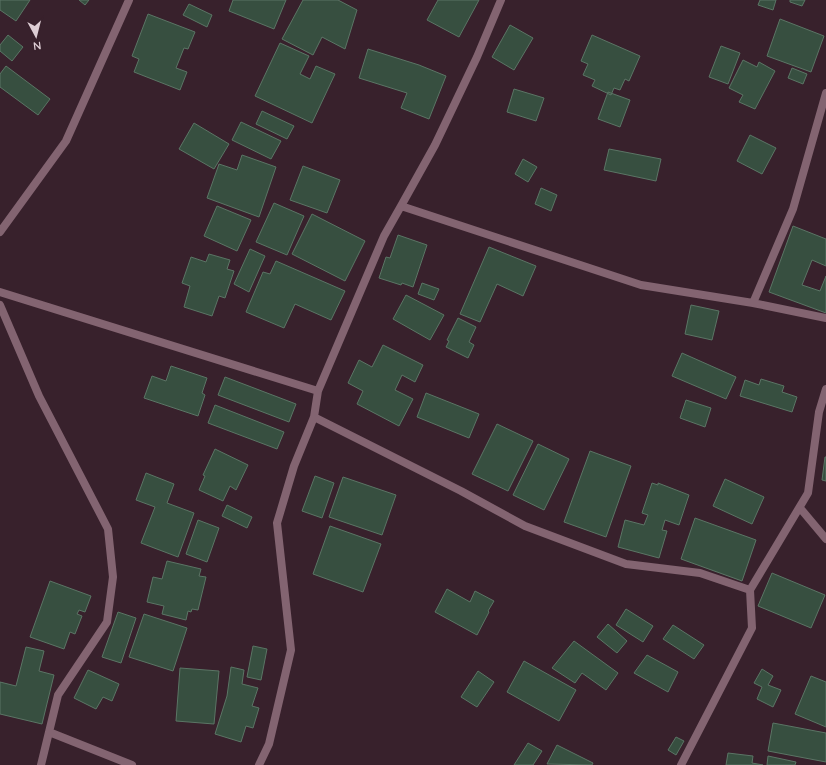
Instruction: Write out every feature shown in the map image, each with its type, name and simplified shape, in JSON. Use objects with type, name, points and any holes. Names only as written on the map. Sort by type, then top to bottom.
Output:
[{"type":"street","points":[[0,232],[66,141],[129,0]]},
{"type":"street","points":[[259,765],[269,744],[291,650],[277,524],[294,466],[314,417],[318,392],[384,236],[435,145],[478,57],[500,0]]},
{"type":"street","points":[[753,302],[793,209],[826,93]]},
{"type":"street","points":[[401,206],[641,285],[753,302],[826,318]]},
{"type":"street","points":[[0,292],[318,392]]},
{"type":"street","points":[[0,305],[39,396],[108,529],[113,578],[107,622],[58,695],[41,765]]},
{"type":"street","points":[[680,765],[752,628],[750,590],[808,494],[819,412],[826,389]]},
{"type":"street","points":[[314,417],[461,491],[525,526],[626,564],[700,574],[750,590]]},
{"type":"street","points":[[800,508],[826,539]]},
{"type":"street","points":[[49,732],[132,765]]},
{"type":"building","points":[[0,0],[30,0],[16,21],[0,10]]},
{"type":"building","points":[[79,0],[89,0],[85,5]]},
{"type":"building","points":[[233,0],[286,0],[274,29],[229,11]]},
{"type":"building","points":[[303,0],[338,0],[357,10],[345,49],[322,37],[313,55],[282,39]]},
{"type":"building","points":[[438,0],[479,0],[459,37],[427,20]]},
{"type":"building","points":[[760,0],[776,0],[773,10],[758,5]]},
{"type":"building","points":[[790,0],[805,0],[802,6],[790,2]]},
{"type":"building","points":[[189,4],[212,15],[207,27],[183,15]]},
{"type":"building","points":[[148,14],[195,32],[188,49],[184,48],[176,68],[187,72],[180,90],[134,72],[139,59],[132,56]]},
{"type":"building","points":[[780,19],[824,36],[811,72],[767,56]]},
{"type":"building","points":[[510,25],[533,38],[514,70],[492,57]]},
{"type":"building","points":[[8,35],[23,47],[12,61],[0,51],[0,45]]},
{"type":"building","points":[[592,35],[640,56],[629,81],[625,79],[620,90],[614,88],[611,95],[592,86],[595,80],[583,75],[588,64],[581,61]]},
{"type":"building","points":[[280,43],[309,56],[300,74],[310,79],[316,66],[335,74],[312,123],[255,96]]},
{"type":"building","points":[[721,46],[740,53],[728,84],[709,77]]},
{"type":"building","points":[[368,49],[419,65],[446,76],[429,119],[401,108],[407,93],[359,78]]},
{"type":"building","points":[[743,60],[757,67],[759,62],[775,71],[755,109],[739,102],[743,95],[729,88]]},
{"type":"building","points":[[6,66],[50,99],[38,115],[0,87],[0,74]]},
{"type":"building","points":[[792,68],[807,74],[803,84],[788,78]]},
{"type":"building","points":[[514,89],[544,98],[536,121],[507,112]]},
{"type":"building","points":[[608,92],[630,100],[620,127],[598,119]]},
{"type":"building","points":[[262,111],[294,126],[287,139],[256,124]]},
{"type":"building","points":[[241,122],[281,141],[271,159],[232,140]]},
{"type":"building","points":[[194,123],[229,144],[214,169],[179,149]]},
{"type":"building","points":[[750,135],[776,148],[762,174],[737,161]]},
{"type":"building","points":[[609,149],[661,159],[656,181],[604,170]]},
{"type":"building","points":[[242,155],[276,167],[259,217],[207,198],[219,164],[237,170]]},
{"type":"building","points":[[523,159],[537,167],[528,182],[515,174]]},
{"type":"building","points":[[303,166],[340,180],[327,213],[290,200]]},
{"type":"building","points":[[541,188],[557,195],[551,211],[535,204]]},
{"type":"building","points":[[274,203],[304,216],[287,255],[256,242]]},
{"type":"building","points":[[217,206],[251,220],[237,251],[204,236]]},
{"type":"building","points":[[312,214],[365,241],[345,281],[292,254]]},
{"type":"building","points":[[793,226],[826,239],[826,266],[812,260],[802,285],[820,291],[826,276],[826,313],[769,292]]},
{"type":"building","points":[[398,235],[427,245],[413,287],[379,278],[386,257],[390,258]]},
{"type":"building","points":[[489,247],[536,266],[523,296],[497,284],[480,322],[460,314]]},
{"type":"building","points":[[250,249],[265,256],[249,292],[234,284]]},
{"type":"building","points":[[209,254],[230,260],[227,269],[234,271],[225,298],[219,296],[212,316],[184,307],[190,286],[182,283],[191,257],[206,262]]},
{"type":"building","points":[[276,261],[345,291],[331,320],[295,304],[284,328],[246,312],[263,272],[270,274]]},
{"type":"building","points":[[422,283],[439,289],[434,300],[418,294]]},
{"type":"building","points":[[406,295],[444,315],[430,340],[393,319]]},
{"type":"building","points":[[691,305],[719,311],[712,340],[685,334]]},
{"type":"building","points":[[458,318],[476,327],[469,342],[474,345],[468,358],[446,347],[449,341],[447,340]]},
{"type":"building","points":[[383,345],[423,365],[415,382],[402,375],[395,390],[413,399],[399,426],[357,404],[363,391],[348,383],[359,360],[372,367]]},
{"type":"building","points":[[682,353],[736,377],[726,399],[672,376]]},
{"type":"building","points":[[171,366],[207,378],[202,393],[205,395],[198,416],[144,398],[152,376],[166,381]]},
{"type":"building","points":[[225,377],[296,404],[289,422],[218,395]]},
{"type":"building","points":[[761,379],[784,386],[782,392],[797,397],[792,412],[740,396],[745,380],[759,385]]},
{"type":"building","points":[[426,393],[479,414],[469,438],[417,417]]},
{"type":"building","points":[[686,400],[711,408],[705,427],[680,418]]},
{"type":"building","points":[[215,405],[284,432],[277,449],[208,423]]},
{"type":"building","points":[[497,424],[533,441],[508,491],[472,474]]},
{"type":"building","points":[[538,444],[569,459],[544,510],[513,495]]},
{"type":"building","points":[[215,449],[248,465],[236,490],[230,486],[223,501],[199,490],[205,476],[203,475]]},
{"type":"building","points":[[590,451],[631,466],[606,537],[564,522]]},
{"type":"building","points":[[826,457],[826,481],[822,480]]},
{"type":"building","points":[[146,473],[174,484],[167,503],[194,513],[178,557],[141,543],[155,507],[136,500]]},
{"type":"building","points":[[315,476],[334,483],[322,518],[302,511]]},
{"type":"building","points":[[343,477],[396,495],[382,535],[329,517]]},
{"type":"building","points":[[725,479],[764,497],[752,524],[713,506]]},
{"type":"building","points":[[652,483],[658,485],[658,483],[689,495],[679,525],[665,520],[662,530],[667,531],[659,558],[618,547],[625,520],[644,525],[648,515],[642,513]]},
{"type":"building","points":[[227,505],[252,517],[247,528],[222,516]]},
{"type":"building","points":[[695,518],[756,540],[742,581],[681,559]]},
{"type":"building","points":[[198,520],[219,528],[207,562],[186,554]]},
{"type":"building","points":[[330,526],[381,544],[363,592],[313,574]]},
{"type":"building","points":[[167,561],[201,569],[199,576],[206,577],[198,610],[192,609],[191,612],[188,611],[186,620],[162,614],[164,606],[147,602],[153,577],[162,579]]},
{"type":"building","points":[[772,573],[825,595],[811,628],[758,606]]},
{"type":"building","points":[[50,581],[91,596],[85,612],[79,610],[77,614],[82,616],[75,634],[70,632],[64,649],[30,637]]},
{"type":"building","points":[[447,589],[470,602],[475,591],[494,601],[477,635],[435,612]]},
{"type":"building","points":[[626,609],[653,626],[643,642],[616,625]]},
{"type":"building","points":[[118,612],[136,618],[121,663],[102,657]]},
{"type":"building","points":[[144,614],[187,628],[173,671],[129,657]]},
{"type":"building","points":[[608,624],[627,641],[617,653],[597,637]]},
{"type":"building","points":[[673,625],[704,645],[694,659],[663,639]]},
{"type":"building","points":[[574,641],[618,673],[606,690],[582,673],[575,683],[552,668]]},
{"type":"building","points":[[253,646],[267,649],[261,680],[247,677]]},
{"type":"building","points":[[26,647],[44,651],[39,671],[54,675],[42,724],[0,714],[0,682],[16,686]]},
{"type":"building","points":[[647,655],[678,672],[668,692],[634,673]]},
{"type":"building","points":[[524,661],[576,690],[559,721],[507,692]]},
{"type":"building","points":[[231,667],[244,670],[242,684],[258,688],[252,706],[259,708],[253,728],[246,726],[241,742],[215,734],[227,696]]},
{"type":"building","points":[[180,668],[219,671],[214,724],[176,721]]},
{"type":"building","points":[[762,669],[773,676],[768,685],[781,690],[773,707],[757,699],[762,687],[754,683]]},
{"type":"building","points":[[88,670],[119,684],[112,701],[103,697],[96,709],[74,698]]},
{"type":"building","points":[[478,671],[494,682],[477,707],[461,697]]},
{"type":"building","points":[[811,676],[826,682],[826,727],[795,714]]},
{"type":"building","points":[[773,723],[826,733],[826,762],[768,751]]},
{"type":"building","points":[[676,737],[684,741],[676,755],[668,750]]},
{"type":"building","points":[[528,743],[542,751],[533,765],[514,765]]},
{"type":"building","points":[[557,745],[593,763],[592,765],[547,764]]},
{"type":"building","points":[[728,753],[753,756],[752,763],[763,765],[726,765]]},
{"type":"building","points":[[768,756],[796,762],[795,765],[767,765]]}]
